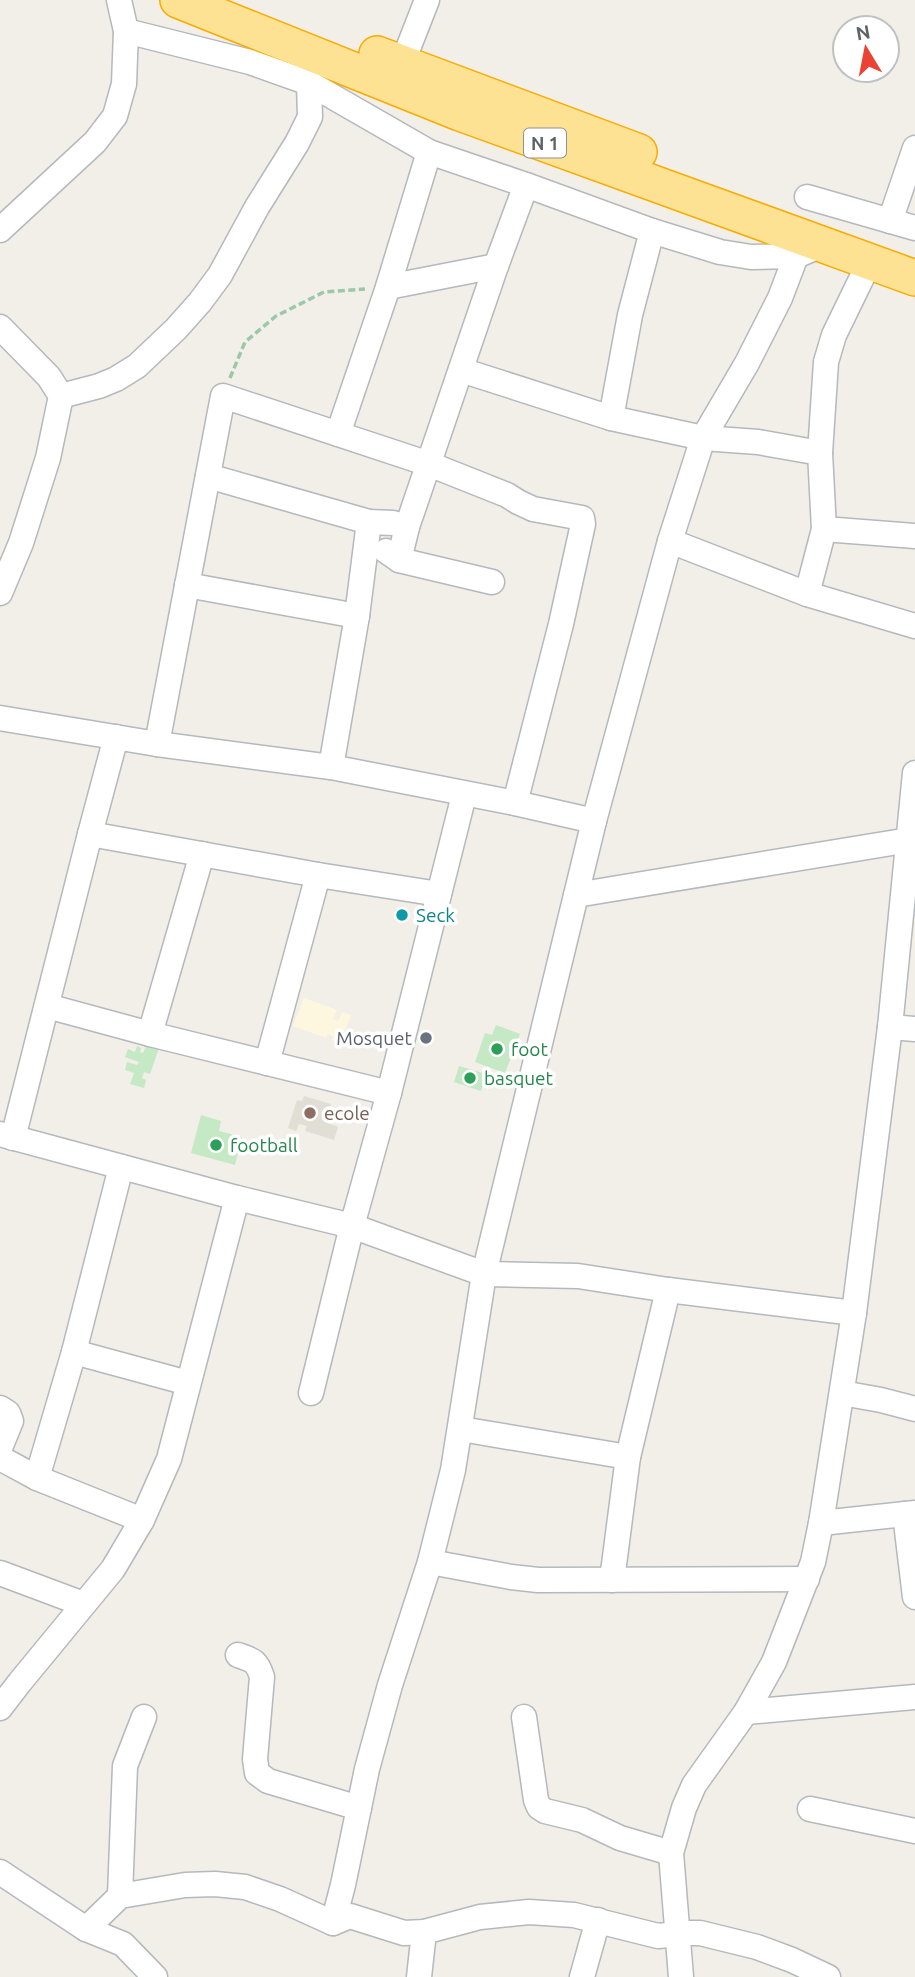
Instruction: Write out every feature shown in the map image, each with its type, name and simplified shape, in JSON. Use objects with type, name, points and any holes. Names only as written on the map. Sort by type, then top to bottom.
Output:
[{"type":"highway","name":"N 1","points":[[178,0],[809,250],[870,261],[915,278]]},
{"type":"highway","name":"N 1","points":[[235,0],[915,254]]},
{"type":"street","points":[[0,230],[95,142],[115,116],[124,84],[125,31],[119,0]]},
{"type":"street","points":[[402,64],[427,0]]},
{"type":"street","points":[[125,31],[250,62],[309,83],[429,152],[652,231],[741,256],[809,250]]},
{"type":"street","points":[[61,396],[116,380],[137,366],[200,302],[298,143],[310,117],[309,83]]},
{"type":"street","points":[[890,221],[915,148]]},
{"type":"street","points":[[338,434],[388,287],[429,152]]},
{"type":"street","points":[[400,560],[407,527],[526,185]]},
{"type":"street","points":[[807,197],[915,228]]},
{"type":"street","points":[[611,418],[630,315],[652,231]]},
{"type":"street","points":[[333,1923],[367,1769],[390,1685],[430,1562],[453,1470],[484,1274],[594,821],[670,541],[703,438],[809,250]]},
{"type":"street","points":[[807,594],[824,529],[820,453],[826,362],[834,335],[870,261]]},
{"type":"street","points":[[388,287],[496,266]]},
{"type":"street","points":[[0,327],[49,377],[61,396],[48,458],[21,543],[0,593]]},
{"type":"street","points":[[461,370],[611,418],[703,438],[758,442],[820,453]]},
{"type":"street","points":[[157,744],[223,396],[429,464],[507,495],[533,509],[582,518],[583,524],[561,624],[515,803]]},
{"type":"street","points":[[208,477],[368,531],[400,560],[492,582]]},
{"type":"street","points":[[368,531],[393,523],[407,527]]},
{"type":"street","points":[[824,529],[915,536]]},
{"type":"street","points":[[331,767],[357,616],[368,531]]},
{"type":"street","points":[[670,541],[807,594],[915,626]]},
{"type":"street","points":[[187,585],[357,616]]},
{"type":"street","points":[[0,718],[157,744],[331,767],[594,821]]},
{"type":"street","points":[[116,737],[47,1006],[6,1136],[352,1226],[484,1274],[578,1276],[667,1290],[854,1312]]},
{"type":"street","points":[[681,1977],[671,1853],[688,1796],[746,1712],[774,1662],[813,1562],[821,1522],[854,1312],[890,1027],[908,925],[915,773]]},
{"type":"street","points":[[311,1393],[464,794]]},
{"type":"street","points":[[90,834],[439,894]]},
{"type":"street","points":[[576,895],[912,840]]},
{"type":"street","points":[[150,1034],[202,854]]},
{"type":"street","points":[[267,1063],[317,875]]},
{"type":"street","points":[[47,1006],[389,1093]]},
{"type":"street","points":[[890,1027],[915,1030]]},
{"type":"street","points":[[37,1478],[74,1352],[121,1167]]},
{"type":"street","points":[[0,1708],[10,1679],[113,1569],[142,1520],[169,1459],[237,1198]]},
{"type":"street","points":[[612,1580],[628,1458],[667,1290]]},
{"type":"street","points":[[74,1352],[188,1383]]},
{"type":"street","points":[[842,1393],[915,1409]]},
{"type":"street","points":[[0,1408],[8,1413],[12,1421],[0,1448]]},
{"type":"street","points":[[461,1429],[628,1458]]},
{"type":"street","points":[[0,1458],[37,1478],[142,1520]]},
{"type":"street","points":[[821,1522],[910,1514],[915,1597]]},
{"type":"street","points":[[430,1562],[538,1580],[807,1579]]},
{"type":"street","points":[[0,1573],[83,1604]]},
{"type":"street","points":[[238,1655],[252,1660],[259,1667],[262,1677],[255,1759],[257,1773],[268,1781],[359,1808]]},
{"type":"street","points":[[746,1712],[915,1697]]},
{"type":"street","points":[[120,1896],[125,1766],[144,1717]]},
{"type":"street","points":[[524,1717],[539,1807],[582,1820],[620,1839],[671,1853]]},
{"type":"street","points":[[810,1809],[915,1831]]},
{"type":"street","points":[[0,1874],[86,1929],[123,1944],[155,1977]]},
{"type":"street","points":[[86,1929],[120,1896],[185,1885],[215,1884],[245,1887],[280,1899],[333,1923],[351,1916],[404,1933],[424,1932],[480,1917],[529,1912],[574,1915],[658,1936],[700,1933],[757,1947],[828,1977]]},
{"type":"street","points":[[582,1977],[598,1920]]},
{"type":"street","points":[[419,1977],[424,1932]]},
{"type":"path","points":[[223,396],[245,342],[275,316],[324,292],[388,287]]},
{"type":"shaded area","points":[[304,998],[337,1010],[333,1019],[338,1021],[342,1012],[351,1015],[340,1044],[328,1034],[326,1038],[293,1026]]},
{"type":"shaded area","name":"ecole","points":[[304,1096],[331,1104],[325,1122],[338,1127],[334,1140],[305,1131],[307,1126],[299,1124],[296,1131],[288,1128],[297,1100],[302,1101]]},
{"type":"green space","name":"foot","points":[[496,1025],[520,1034],[505,1073],[475,1062],[485,1033],[492,1035]]},
{"type":"green space","points":[[147,1044],[159,1048],[150,1074],[144,1072],[144,1088],[130,1084],[134,1073],[125,1070],[127,1062],[137,1065],[139,1062],[125,1057],[128,1049],[135,1052],[137,1046],[143,1053]]},
{"type":"green space","name":"basquet","points":[[459,1066],[486,1074],[481,1091],[454,1082]]},
{"type":"green space","name":"football","points":[[201,1115],[221,1121],[219,1131],[242,1137],[235,1165],[191,1153]]},
{"type":"place","name":"Seck","points":[[402,915]]},
{"type":"place","name":"Mosquet","points":[[426,1038]]},
{"type":"place","name":"foot","points":[[497,1049]]},
{"type":"place","name":"basquet","points":[[470,1078]]},
{"type":"place","name":"ecole","points":[[310,1113]]},
{"type":"place","name":"football","points":[[216,1145]]}]
